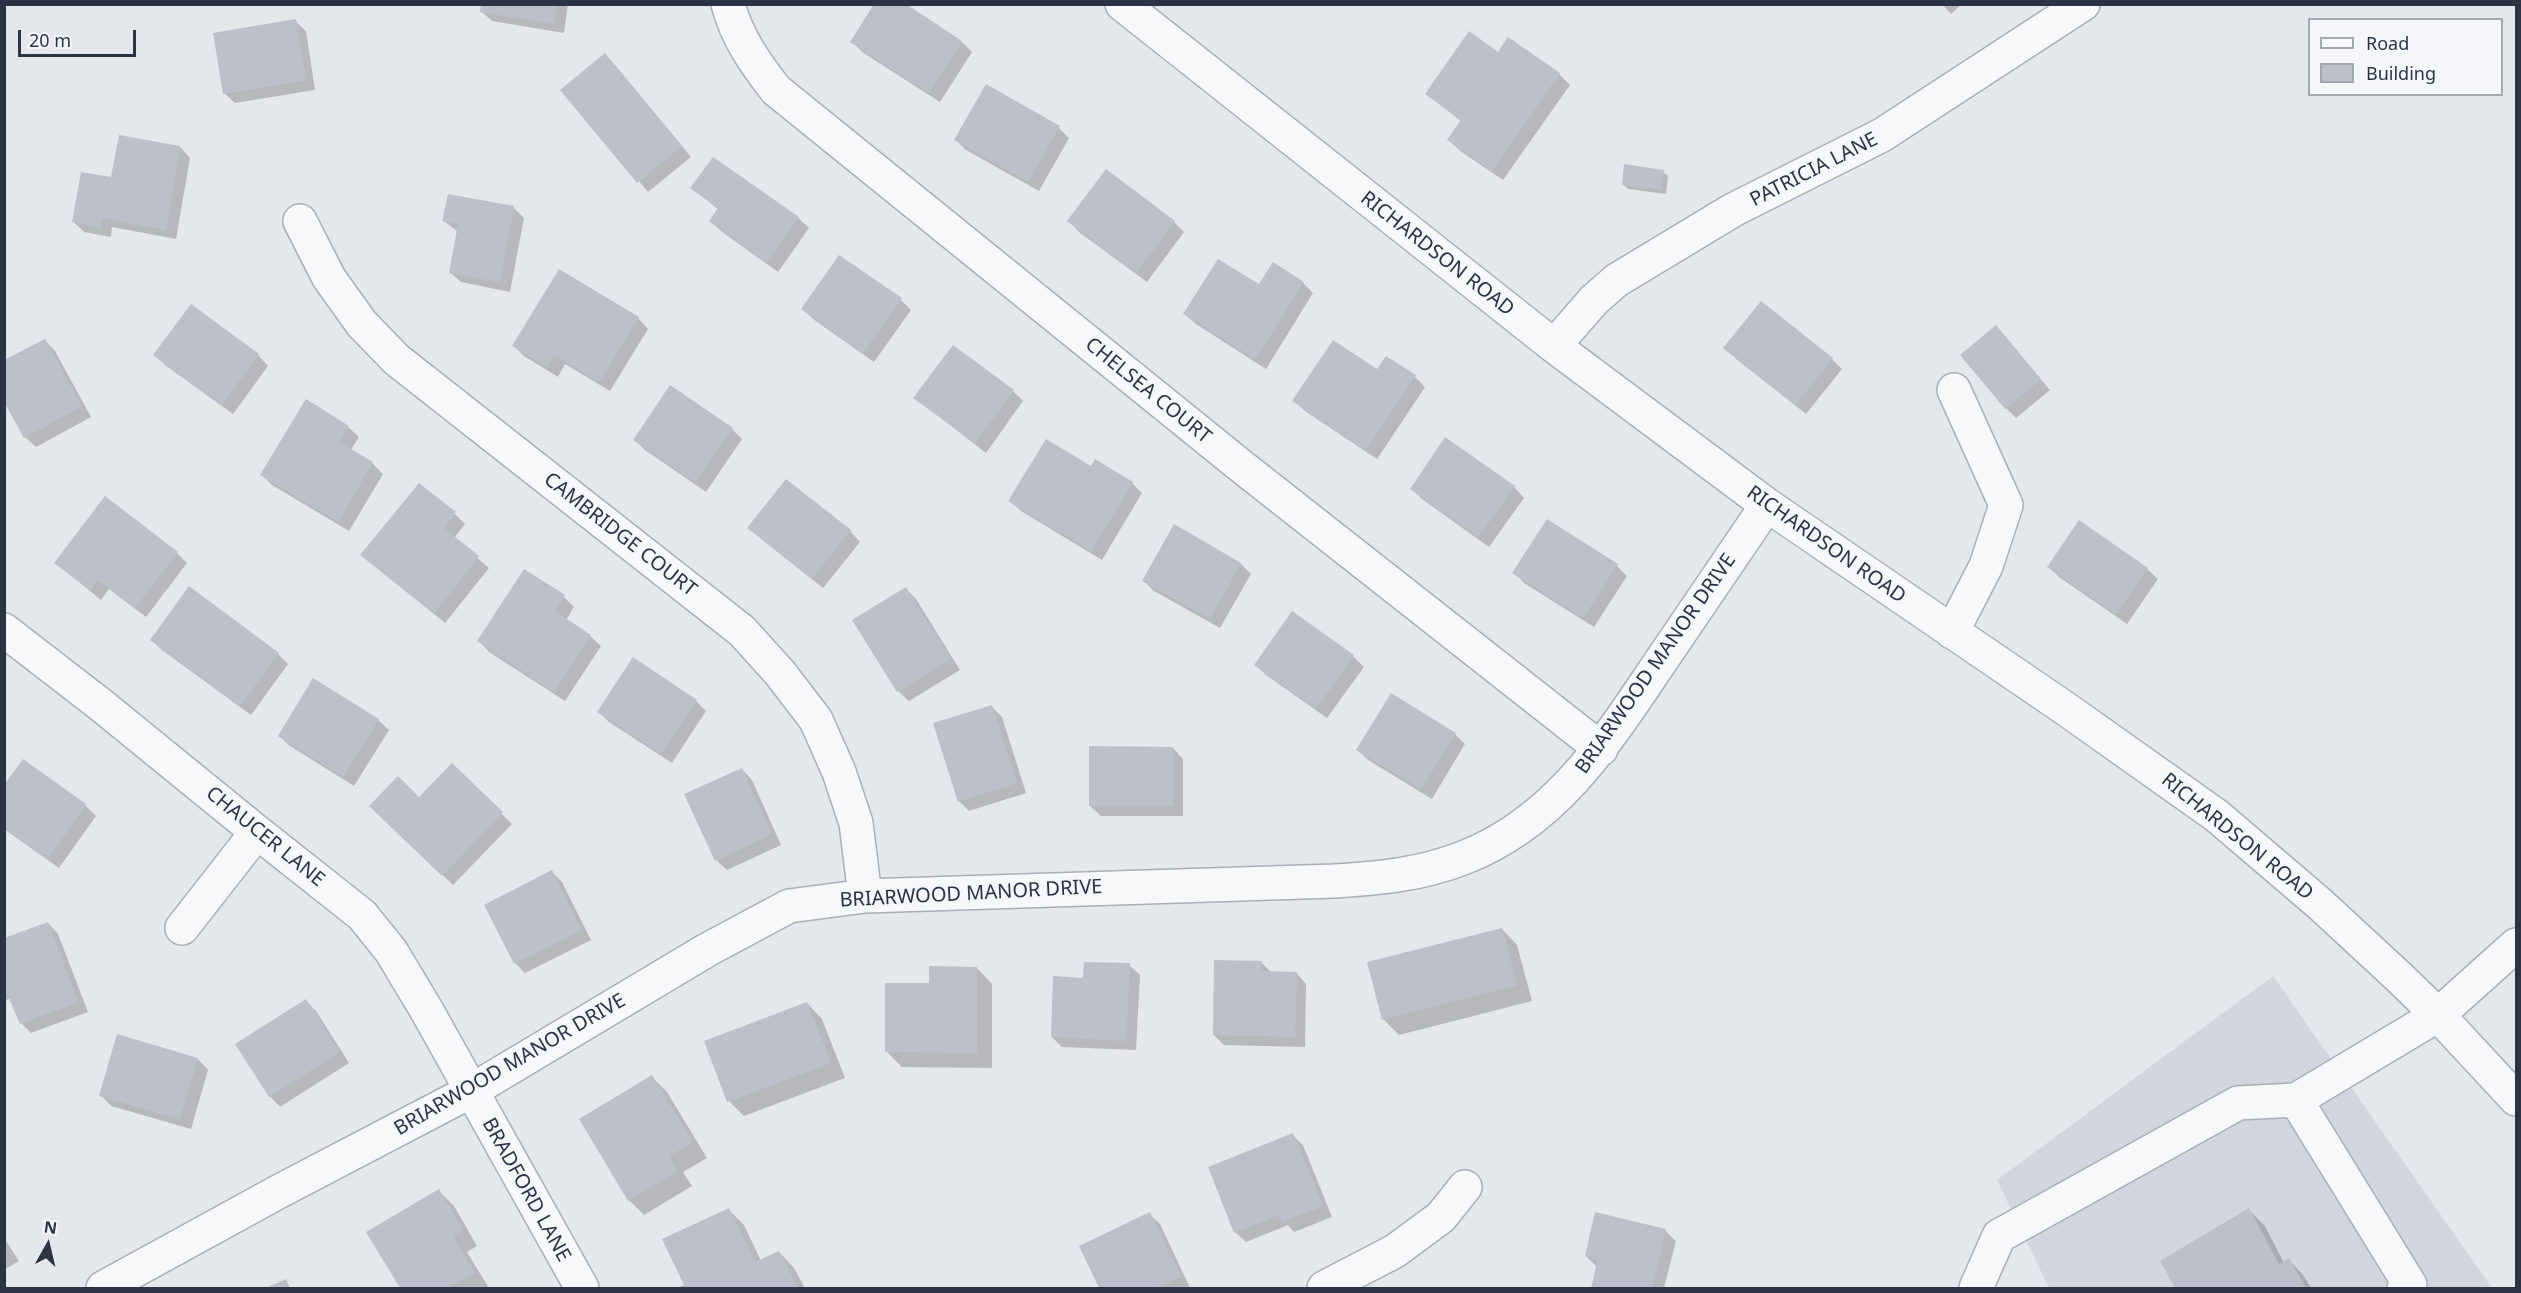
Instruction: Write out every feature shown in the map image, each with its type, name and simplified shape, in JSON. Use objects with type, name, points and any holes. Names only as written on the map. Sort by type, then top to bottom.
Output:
[{"type":"street","name":"CHELSEA COURT","points":[[728,4],[734,25],[751,58],[776,90],[1241,466],[1601,749]]},
{"type":"street","name":"RICHARDSON ROAD","points":[[1122,4],[1554,346],[1767,505],[2217,816],[2320,904],[2438,1015],[2517,1099]]},
{"type":"street","name":"PATRICIA LANE","points":[[1554,346],[1594,300],[1625,275],[1733,210],[1882,135],[2083,4]]},
{"type":"street","name":"CAMBRIDGE COURT","points":[[300,220],[329,278],[362,324],[397,360],[742,631],[780,674],[816,720],[839,772],[856,823],[865,896]]},
{"type":"street","points":[[1952,632],[1986,566],[2006,506],[1954,390]]},
{"type":"street","name":"BRIARWOOD MANOR DRIVE","points":[[120,1284],[471,1091],[707,950],[789,906],[865,896],[1334,881],[1404,876],[1464,858],[1520,828],[1565,791],[1601,749],[1767,505]]},
{"type":"street","name":"CHAUCER LANE","points":[[4,630],[362,915],[391,951],[471,1091]]},
{"type":"street","points":[[182,928],[257,832]]},
{"type":"street","points":[[1976,1288],[1999,1236],[2238,1103],[2296,1100],[2438,1015],[2517,945]]},
{"type":"street","name":"BRADFORD LANE","points":[[471,1091],[582,1288]]},
{"type":"street","points":[[2296,1100],[2410,1285],[2404,1288]]},
{"type":"street","points":[[1324,1288],[1395,1251],[1441,1217],[1465,1187]]},
{"type":"shaded area","points":[[2273,976],[2492,1288],[2049,1288],[1997,1180]]},
{"type":"building","points":[[481,4],[557,4],[554,24],[480,12]]},
{"type":"building","points":[[874,4],[906,4],[962,41],[929,93],[850,42]]},
{"type":"building","points":[[296,19],[306,80],[223,94],[213,33]]},
{"type":"building","points":[[1469,31],[1498,52],[1508,37],[1560,73],[1492,171],[1447,140],[1461,120],[1425,94]]},
{"type":"building","points":[[605,53],[682,146],[637,183],[560,90]]},
{"type":"building","points":[[986,84],[1060,126],[1028,182],[954,140]]},
{"type":"building","points":[[119,135],[180,146],[166,230],[102,218],[101,228],[72,222],[81,172],[111,177]]},
{"type":"building","points":[[713,157],[799,217],[767,262],[709,221],[718,208],[690,188]]},
{"type":"building","points":[[1624,164],[1664,170],[1661,190],[1622,185]]},
{"type":"building","points":[[1106,169],[1175,221],[1136,273],[1067,221]]},
{"type":"building","points":[[448,194],[514,206],[500,282],[449,273],[458,224],[442,221]]},
{"type":"building","points":[[839,255],[902,298],[863,353],[801,309]]},
{"type":"building","points":[[1218,259],[1259,284],[1273,262],[1304,282],[1255,359],[1183,314]]},
{"type":"building","points":[[559,269],[639,317],[599,382],[554,355],[547,367],[512,346]]},
{"type":"building","points":[[1761,301],[1833,358],[1795,405],[1723,348]]},
{"type":"building","points":[[191,304],[259,354],[222,405],[153,355]]},
{"type":"building","points":[[1996,325],[2041,379],[2005,409],[1960,355]]},
{"type":"building","points":[[45,339],[82,406],[24,438],[4,402],[4,360]]},
{"type":"building","points":[[1333,340],[1377,369],[1386,356],[1416,375],[1366,450],[1292,401]]},
{"type":"building","points":[[953,345],[1014,390],[975,443],[913,398]]},
{"type":"building","points":[[670,385],[733,428],[695,482],[633,440]]},
{"type":"building","points":[[306,399],[349,426],[339,442],[373,462],[338,522],[260,475]]},
{"type":"building","points":[[1445,437],[1515,486],[1478,537],[1410,489]]},
{"type":"building","points":[[1046,439],[1091,466],[1095,459],[1133,482],[1091,551],[1008,501]]},
{"type":"building","points":[[786,479],[851,530],[812,578],[747,528]]},
{"type":"building","points":[[419,483],[456,512],[444,528],[479,556],[434,614],[360,555]]},
{"type":"building","points":[[105,496],[178,552],[135,608],[98,580],[90,590],[54,563]]},
{"type":"building","points":[[1547,519],[1618,564],[1583,618],[1512,573]]},
{"type":"building","points":[[2079,520],[2148,568],[2116,614],[2047,567]]},
{"type":"building","points":[[1174,524],[1241,563],[1210,619],[1142,581]]},
{"type":"building","points":[[524,569],[565,595],[555,611],[591,635],[554,692],[477,641]]},
{"type":"building","points":[[189,586],[279,653],[240,706],[150,640]]},
{"type":"building","points":[[906,587],[951,659],[897,692],[852,620]]},
{"type":"building","points":[[1292,611],[1354,655],[1316,709],[1254,665]]},
{"type":"building","points":[[633,657],[697,700],[661,754],[597,712]]},
{"type":"building","points":[[313,678],[379,719],[343,777],[278,736]]},
{"type":"building","points":[[1391,693],[1456,733],[1421,789],[1356,750]]},
{"type":"building","points":[[992,705],[1017,783],[958,802],[933,723]]},
{"type":"building","points":[[1089,746],[1173,747],[1173,806],[1089,806]]},
{"type":"building","points":[[23,759],[86,804],[48,859],[4,828],[4,785]]},
{"type":"building","points":[[452,763],[503,812],[442,876],[369,806],[398,776],[419,797]]},
{"type":"building","points":[[742,768],[772,834],[715,861],[684,794]]},
{"type":"building","points":[[552,870],[582,930],[514,964],[484,905]]},
{"type":"building","points":[[48,922],[78,1002],[20,1024],[4,987],[4,938]]},
{"type":"building","points":[[1502,928],[1517,985],[1382,1020],[1367,962]]},
{"type":"building","points":[[1214,960],[1262,961],[1261,971],[1297,972],[1295,1037],[1213,1035]]},
{"type":"building","points":[[1084,962],[1130,963],[1126,1041],[1051,1037],[1053,976],[1083,978]]},
{"type":"building","points":[[929,966],[977,967],[977,1053],[885,1052],[885,983],[929,983]]},
{"type":"building","points":[[306,999],[340,1052],[269,1097],[235,1044]]},
{"type":"building","points":[[807,1002],[831,1063],[727,1102],[704,1041]]},
{"type":"building","points":[[117,1034],[198,1058],[180,1119],[99,1096]]},
{"type":"building","points":[[652,1075],[693,1142],[669,1156],[678,1171],[628,1201],[579,1119]]},
{"type":"building","points":[[1293,1133],[1323,1206],[1282,1222],[1279,1215],[1234,1233],[1208,1167]]},
{"type":"building","points":[[439,1189],[463,1230],[453,1236],[475,1273],[448,1288],[400,1288],[366,1232]]},
{"type":"building","points":[[729,1208],[755,1262],[779,1251],[798,1288],[676,1288],[684,1285],[662,1239]]},
{"type":"building","points":[[2249,1208],[2279,1264],[2289,1258],[2306,1288],[2175,1288],[2160,1261]]},
{"type":"building","points":[[1150,1212],[1181,1277],[1157,1288],[1099,1288],[1079,1246]]},
{"type":"building","points":[[1595,1212],[1666,1229],[1652,1288],[1591,1288],[1598,1259],[1585,1256]]},
{"type":"building","points":[[286,1279],[290,1288],[266,1288]]}]
